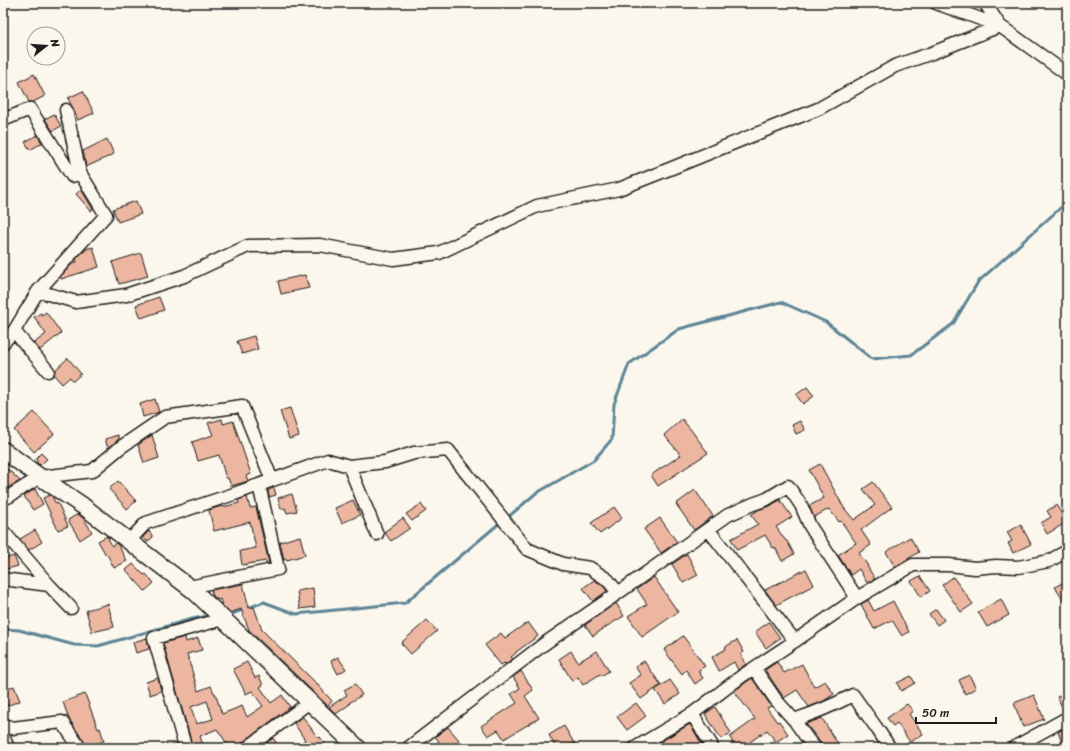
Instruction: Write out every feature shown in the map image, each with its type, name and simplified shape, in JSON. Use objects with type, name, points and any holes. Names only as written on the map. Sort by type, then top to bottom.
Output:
[{"type":"street","points":[[936,3],[1000,26],[1067,74]]},
{"type":"street","points":[[985,3],[1000,26]]},
{"type":"street","points":[[38,291],[76,302],[126,296],[184,276],[248,246],[320,245],[393,259],[439,253],[537,206],[619,189],[694,160],[818,109],[895,66],[1000,26]]},
{"type":"street","points":[[3,120],[30,109],[72,176],[80,174]]},
{"type":"street","points":[[3,343],[14,330],[38,291],[106,215],[80,174],[66,110]]},
{"type":"street","points":[[14,330],[48,370]]},
{"type":"street","points":[[3,498],[8,497],[40,477],[92,471],[121,447],[166,417],[242,406],[272,480]]},
{"type":"street","points":[[3,450],[83,506],[189,587],[358,748]]},
{"type":"street","points":[[129,541],[146,523],[328,460],[349,466],[384,462],[414,453],[448,450],[527,550],[563,564],[590,568],[608,580],[618,593]]},
{"type":"street","points":[[349,466],[377,534]]},
{"type":"street","points":[[189,587],[278,568],[259,485]]},
{"type":"street","points":[[408,748],[544,644],[728,515],[767,499],[788,486],[801,505],[810,526],[858,598]]},
{"type":"street","points":[[708,529],[795,641]]},
{"type":"street","points":[[3,531],[49,585],[71,608]]},
{"type":"street","points":[[635,748],[692,714],[742,676],[858,598],[913,564],[975,568],[996,566],[1018,567],[1049,561],[1067,551]]},
{"type":"street","points":[[3,579],[49,585]]},
{"type":"street","points":[[185,746],[154,638],[223,619]]},
{"type":"street","points":[[754,668],[776,700],[794,720],[815,748]]},
{"type":"street","points":[[794,720],[816,712],[853,695],[890,748]]},
{"type":"street","points":[[247,748],[310,702]]},
{"type":"street","points":[[692,714],[712,748]]},
{"type":"street","points":[[1013,748],[1067,718]]},
{"type":"street","points":[[3,724],[12,728],[62,722],[80,748]]},
{"type":"street","points":[[3,736],[8,748]]},
{"type":"building","points":[[34,74],[45,96],[33,102],[29,102],[19,82]]},
{"type":"building","points":[[83,91],[94,113],[78,120],[68,98]]},
{"type":"building","points":[[54,114],[61,126],[53,131],[45,119]]},
{"type":"building","points":[[37,135],[42,143],[30,150],[25,142]]},
{"type":"building","points":[[107,139],[114,154],[86,167],[83,151]]},
{"type":"building","points":[[81,189],[93,209],[91,211],[76,194]]},
{"type":"building","points":[[136,201],[141,214],[118,222],[113,209]]},
{"type":"building","points":[[93,247],[99,267],[61,279],[60,277],[73,263],[77,262],[76,259],[86,249]]},
{"type":"building","points":[[141,253],[148,276],[119,284],[112,262]]},
{"type":"building","points":[[305,275],[309,288],[281,294],[278,281]]},
{"type":"building","points":[[159,297],[164,310],[141,318],[136,305]]},
{"type":"building","points":[[46,312],[61,333],[40,350],[34,343],[46,334],[34,317],[41,313],[42,315]]},
{"type":"building","points":[[254,336],[258,349],[242,354],[237,341]]},
{"type":"building","points":[[68,358],[81,374],[73,381],[70,377],[62,384],[54,375],[55,370]]},
{"type":"building","points":[[807,387],[814,396],[803,404],[796,395]]},
{"type":"building","points":[[155,399],[159,412],[143,417],[140,404]]},
{"type":"building","points":[[290,408],[299,436],[289,439],[280,411]]},
{"type":"building","points":[[34,412],[54,434],[34,452],[14,430]]},
{"type":"building","points":[[222,419],[223,424],[233,421],[251,474],[246,476],[248,481],[231,486],[228,478],[226,478],[219,455],[198,461],[192,442],[213,435],[208,423]]},
{"type":"building","points":[[682,419],[708,453],[658,486],[651,475],[681,455],[664,435]]},
{"type":"building","points":[[800,421],[805,430],[796,434],[792,425]]},
{"type":"building","points":[[118,435],[119,439],[108,448],[105,439]]},
{"type":"building","points":[[152,435],[159,458],[144,463],[138,445]]},
{"type":"building","points":[[41,453],[47,459],[40,465],[37,463],[36,458]]},
{"type":"building","points":[[820,464],[844,508],[854,520],[875,505],[863,489],[873,482],[892,507],[861,530],[871,545],[859,553],[875,579],[867,583],[859,569],[851,575],[838,555],[856,543],[841,521],[839,522],[829,509],[814,517],[809,506],[824,498],[809,470]]},
{"type":"building","points":[[3,466],[20,481],[3,490]]},
{"type":"building","points":[[118,481],[136,501],[127,509],[109,489]]},
{"type":"building","points":[[274,488],[276,495],[269,497],[268,490]]},
{"type":"building","points":[[35,489],[43,504],[33,510],[24,496]]},
{"type":"building","points":[[695,490],[713,516],[694,530],[676,504]]},
{"type":"building","points":[[292,494],[297,511],[287,513],[285,508],[281,509],[278,498]]},
{"type":"building","points":[[50,495],[56,504],[58,503],[68,526],[58,530],[43,498]]},
{"type":"building","points":[[247,497],[250,508],[256,507],[269,563],[266,564],[266,561],[242,565],[240,551],[256,548],[250,522],[214,531],[209,510],[239,503],[238,500]]},
{"type":"building","points":[[353,500],[360,515],[342,523],[335,508]]},
{"type":"building","points":[[780,500],[792,517],[776,527],[787,541],[794,554],[782,561],[775,547],[773,548],[765,535],[737,550],[731,539],[758,524],[751,515],[758,510],[770,506]]},
{"type":"building","points":[[421,504],[426,511],[412,521],[406,514]]},
{"type":"building","points":[[1056,505],[1067,522],[1047,534],[1041,523],[1051,517],[1047,511]]},
{"type":"building","points":[[614,507],[622,518],[600,534],[591,523]]},
{"type":"building","points":[[78,514],[84,519],[92,532],[80,540],[68,520]]},
{"type":"building","points":[[403,518],[410,528],[391,541],[384,532]]},
{"type":"building","points":[[660,518],[677,542],[661,553],[644,529]]},
{"type":"building","points":[[1021,525],[1031,544],[1013,553],[1008,543],[1012,541],[1007,532]]},
{"type":"building","points":[[35,530],[42,542],[29,550],[20,539]]},
{"type":"building","points":[[149,531],[153,537],[147,542],[143,537]]},
{"type":"building","points":[[107,536],[112,546],[116,543],[118,545],[127,561],[114,568],[98,541]]},
{"type":"building","points":[[300,536],[305,555],[284,560],[280,542]]},
{"type":"building","points":[[910,537],[919,552],[895,567],[886,552]]},
{"type":"building","points":[[687,554],[698,575],[683,583],[672,564]]},
{"type":"building","points":[[14,556],[18,566],[3,570],[3,559]]},
{"type":"building","points":[[133,564],[144,575],[146,574],[154,583],[145,591],[126,570]]},
{"type":"building","points":[[806,569],[814,585],[776,605],[765,590]]},
{"type":"building","points":[[920,576],[930,591],[921,597],[911,581]]},
{"type":"building","points":[[654,577],[678,612],[642,637],[628,616],[647,604],[637,589]]},
{"type":"building","points":[[953,577],[973,604],[961,612],[942,585]]},
{"type":"building","points":[[594,580],[603,586],[607,591],[593,601],[583,588]]},
{"type":"building","points":[[1067,580],[1067,607],[1055,587]]},
{"type":"building","points":[[243,584],[249,608],[254,607],[262,630],[316,683],[332,701],[328,706],[249,630],[241,609],[230,613],[222,605],[220,599],[218,600],[213,596],[211,590]]},
{"type":"building","points":[[313,588],[315,607],[300,609],[297,591]]},
{"type":"building","points":[[1001,599],[1009,615],[987,627],[978,612]]},
{"type":"building","points":[[868,600],[874,611],[893,601],[909,632],[902,636],[892,620],[874,629],[861,604]]},
{"type":"building","points":[[616,603],[624,616],[593,636],[585,625]]},
{"type":"building","points":[[108,604],[114,627],[92,632],[86,610]]},
{"type":"building","points":[[936,609],[944,620],[937,625],[929,614]]},
{"type":"building","points":[[427,620],[437,631],[411,654],[401,643]]},
{"type":"building","points":[[528,622],[538,636],[516,652],[511,657],[513,659],[501,665],[485,645],[501,633],[505,638]]},
{"type":"building","points":[[769,622],[780,638],[766,648],[755,632]]},
{"type":"building","points":[[683,636],[705,666],[698,671],[703,678],[695,684],[686,670],[682,674],[664,650]]},
{"type":"building","points":[[185,637],[186,642],[198,638],[202,650],[187,654],[198,691],[211,686],[222,714],[242,706],[247,717],[263,706],[252,691],[246,694],[233,669],[247,662],[255,678],[259,676],[263,685],[260,687],[271,703],[282,695],[290,707],[243,742],[240,745],[240,748],[230,748],[217,729],[200,736],[204,748],[192,748],[163,643]],"holes":[[[207,701],[213,719],[196,724],[191,707]]]},
{"type":"building","points":[[147,638],[149,649],[136,653],[133,642]]},
{"type":"building","points":[[737,640],[744,652],[741,654],[746,664],[738,670],[734,662],[719,671],[712,657],[726,649],[725,647]]},
{"type":"building","points":[[571,651],[578,662],[597,651],[609,671],[601,676],[600,674],[583,685],[578,677],[572,681],[559,659]]},
{"type":"building","points":[[338,657],[346,669],[338,674],[331,661]]},
{"type":"building","points":[[644,661],[661,685],[641,699],[629,683],[641,675],[635,667]]},
{"type":"building","points":[[777,662],[784,673],[802,664],[814,687],[825,681],[834,694],[824,701],[809,707],[797,690],[784,698],[765,670]]},
{"type":"building","points":[[521,671],[533,690],[525,696],[539,718],[504,739],[498,730],[488,736],[481,726],[517,703],[511,694],[520,688],[513,677]]},
{"type":"building","points":[[969,675],[976,688],[965,694],[959,680]]},
{"type":"building","points":[[911,676],[915,683],[901,691],[897,683]]},
{"type":"building","points":[[158,678],[161,691],[150,695],[146,682]]},
{"type":"building","points":[[752,678],[771,706],[767,708],[788,734],[776,742],[767,730],[750,742],[753,748],[735,748],[730,737],[755,719],[734,691]]},
{"type":"building","points":[[670,680],[680,694],[665,704],[655,690]]},
{"type":"building","points":[[355,684],[362,695],[349,703],[350,704],[336,714],[329,707],[347,695],[344,690]]},
{"type":"building","points":[[14,686],[20,701],[3,707],[3,690]]},
{"type":"building","points":[[1067,692],[1067,711],[1064,711],[1057,697]]},
{"type":"building","points":[[85,694],[104,741],[87,747],[69,719],[63,702]]},
{"type":"building","points":[[1034,695],[1044,719],[1023,727],[1014,703]]},
{"type":"building","points":[[636,703],[646,716],[627,730],[617,717]]},
{"type":"building","points":[[907,704],[913,711],[909,714],[923,734],[910,742],[897,723],[893,726],[887,718]]},
{"type":"building","points":[[715,707],[731,733],[721,739],[705,714]]},
{"type":"building","points":[[303,717],[318,738],[320,737],[326,745],[321,748],[306,748],[301,743],[305,740],[294,723]]},
{"type":"building","points":[[822,718],[842,748],[822,748],[821,743],[806,724]]},
{"type":"building","points":[[690,724],[704,748],[650,748],[652,747]]},
{"type":"building","points":[[564,726],[577,748],[556,748],[549,735]]},
{"type":"building","points":[[448,727],[459,740],[458,741],[463,748],[431,748],[439,741],[435,737]]},
{"type":"building","points":[[1067,727],[1067,748],[1064,748],[1058,732]]},
{"type":"building","points":[[273,738],[280,748],[260,748]]},
{"type":"waterway","points":[[507,518],[535,494],[594,460],[612,439],[614,404],[629,364],[679,329],[781,302],[826,322],[872,359],[911,355],[953,324],[978,282],[1067,202]]},
{"type":"waterway","points":[[229,615],[264,602],[296,614],[405,603],[502,521]]},
{"type":"waterway","points":[[3,629],[19,630],[74,645],[98,646],[192,619],[208,616]]}]
